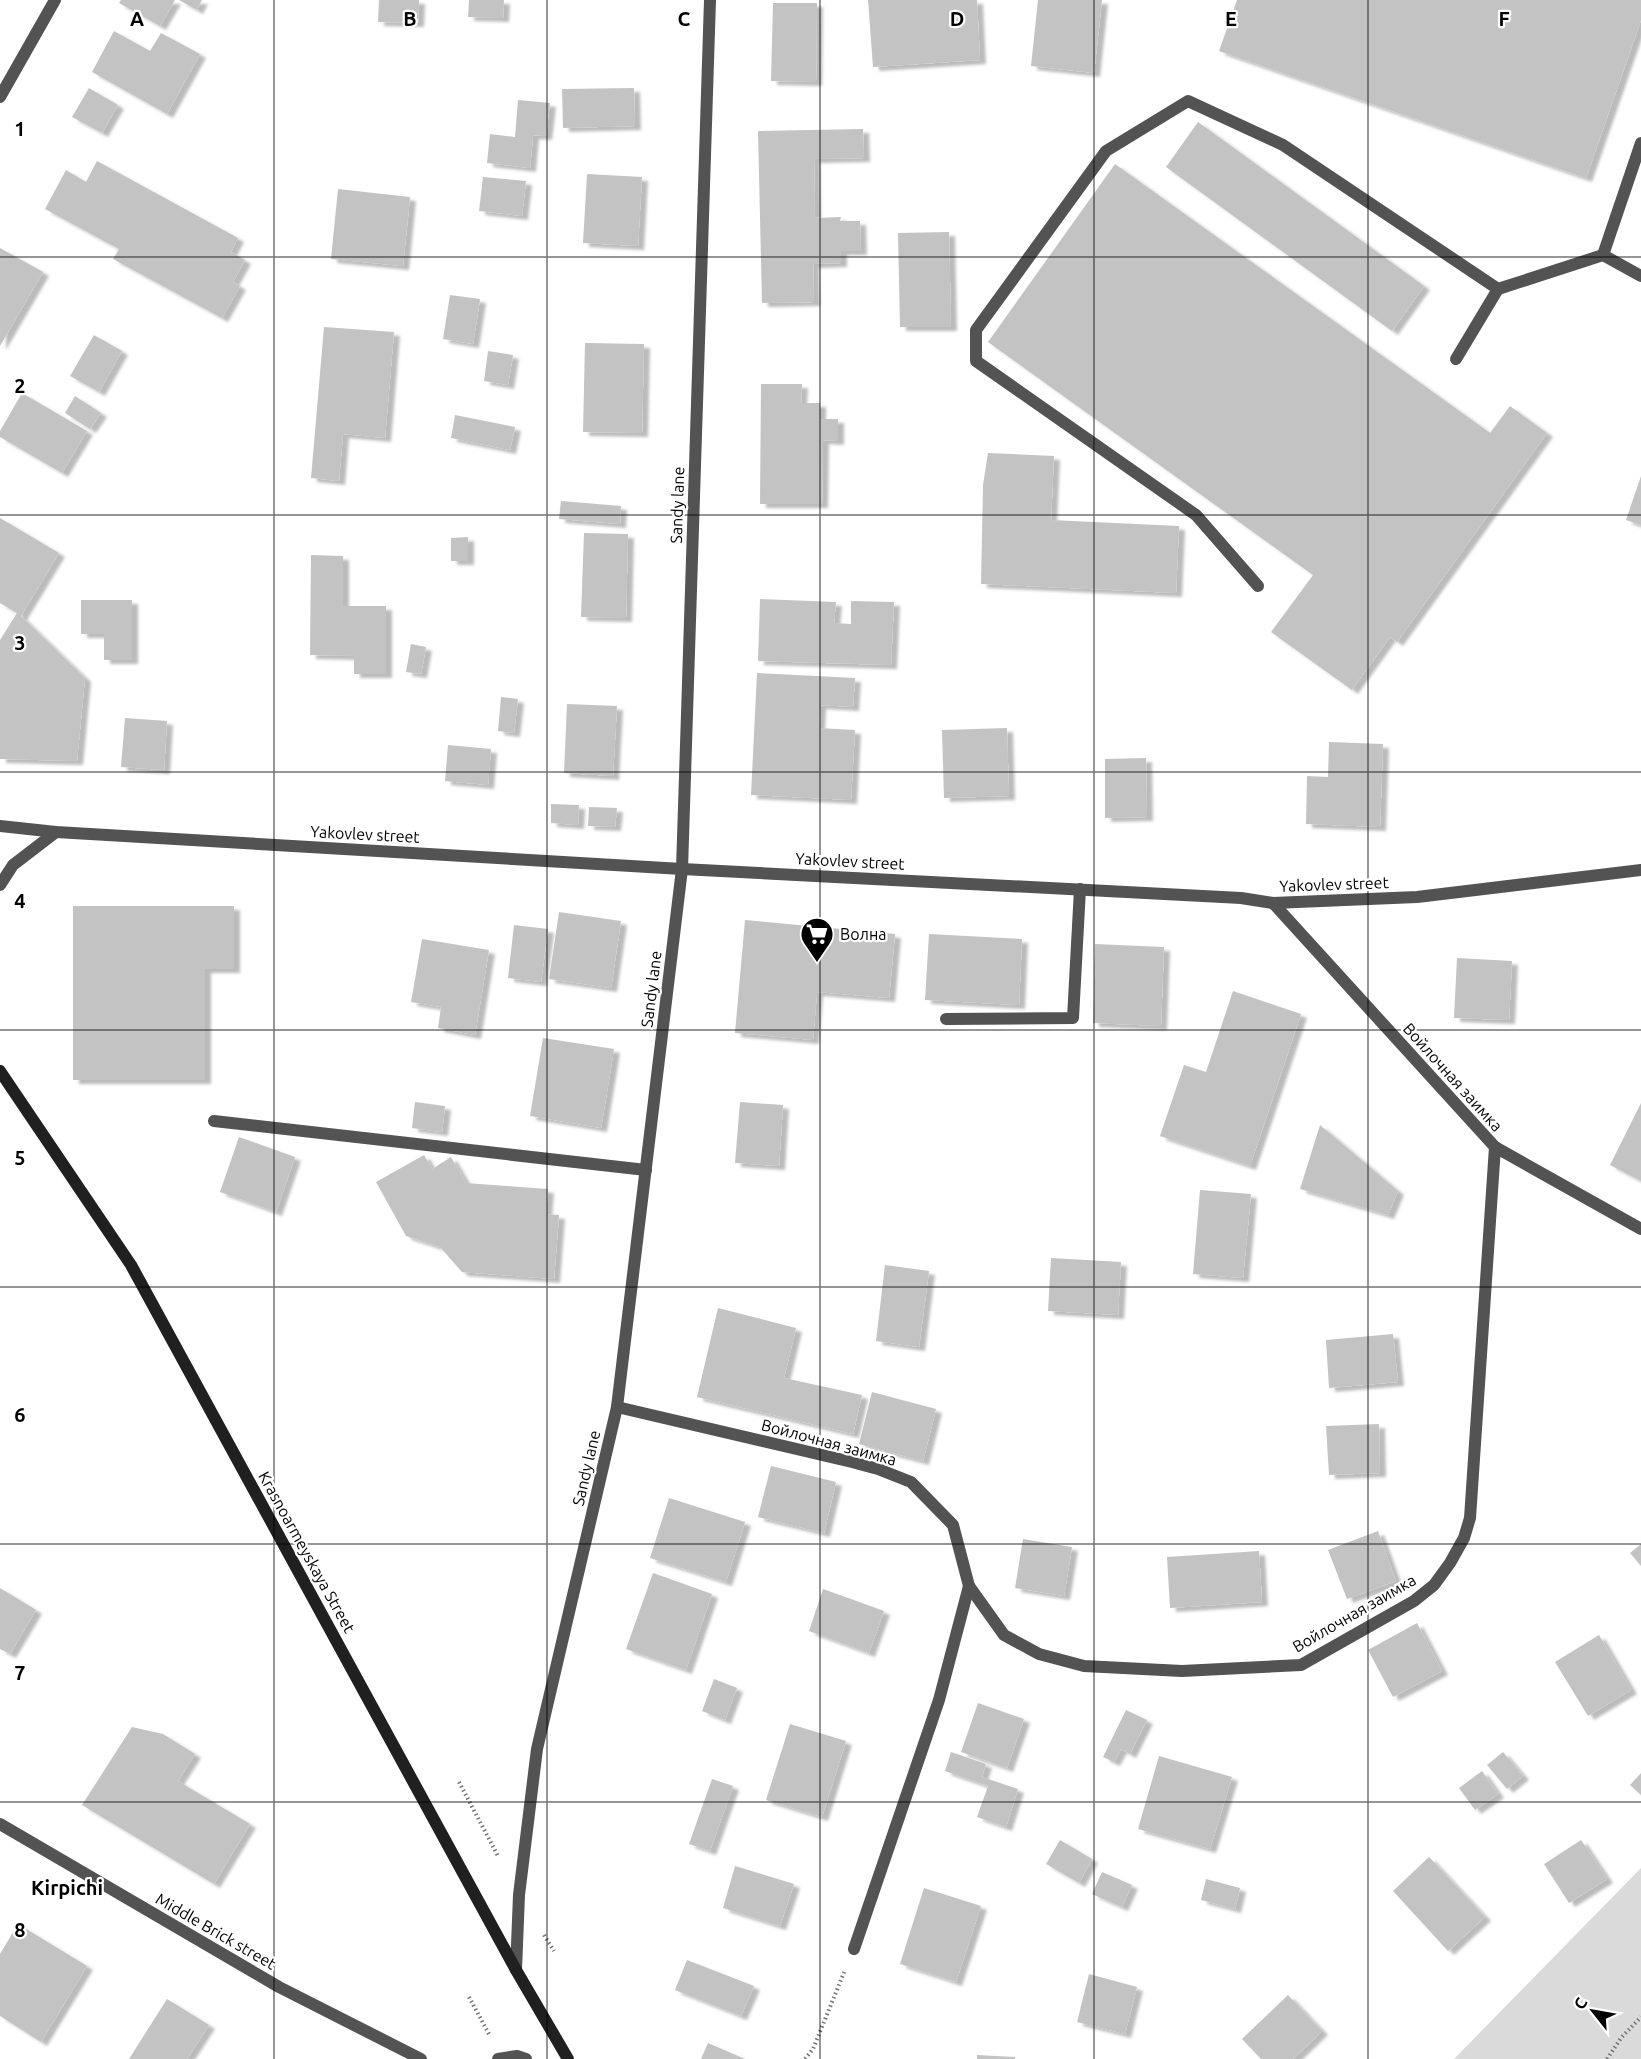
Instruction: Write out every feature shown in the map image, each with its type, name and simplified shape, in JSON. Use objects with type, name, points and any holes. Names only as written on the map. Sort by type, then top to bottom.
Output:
[{"type":"main road","name":"Krasnoarmeyskaya Street","points":[[0,1071],[131,1265],[516,1970],[568,2059]]},
{"type":"street","points":[[0,97],[55,0]]},
{"type":"street","name":"Sandy lane","points":[[516,1970],[519,1895],[537,1749],[617,1407],[682,869],[710,0]]},
{"type":"street","points":[[1258,586],[1196,515],[976,361],[976,330],[1106,151],[1188,101],[1283,145],[1498,288]]},
{"type":"street","points":[[1603,255],[1641,143]]},
{"type":"street","points":[[1456,359],[1498,288],[1603,255],[1641,276]]},
{"type":"street","name":"Yakovlev street","points":[[0,826],[56,832],[682,869],[1241,898],[1273,903],[1417,897],[1641,870]]},
{"type":"street","points":[[0,885],[13,865],[56,832]]},
{"type":"street","points":[[946,1018],[1073,1018],[1080,889]]},
{"type":"street","name":"Войлочная заимка","points":[[617,1407],[852,1462],[911,1482],[953,1525],[969,1586],[1004,1635],[1039,1654],[1084,1666],[1182,1671],[1301,1665],[1414,1601],[1434,1585],[1450,1563],[1464,1538],[1470,1518],[1495,1147],[1273,903]]},
{"type":"street","points":[[214,1120],[646,1170]]},
{"type":"street","points":[[1495,1147],[1641,1229]]},
{"type":"street","points":[[854,1949],[939,1700],[969,1586]]},
{"type":"street","name":"Middle Brick street","points":[[0,1824],[279,1987],[421,2059]]},
{"type":"street","points":[[500,2059],[517,2056],[526,2059]]},
{"type":"path","points":[[805,2059],[813,2049],[854,1949]]},
{"type":"path","points":[[469,1997],[500,2059]]},
{"type":"path","points":[[1607,2059],[1621,2038],[1641,2018]]},
{"type":"shaded area","points":[[1641,1868],[1641,2059],[1454,2059]]},
{"type":"building","points":[[121,0],[175,0],[160,26],[119,3]]},
{"type":"building","points":[[179,0],[202,0],[197,10]]},
{"type":"building","points":[[379,0],[419,0],[418,23],[378,22]]},
{"type":"building","points":[[469,0],[504,0],[503,18],[468,17]]},
{"type":"building","points":[[868,0],[977,0],[980,60],[873,67]]},
{"type":"building","points":[[1038,0],[1102,0],[1094,73],[1031,66]]},
{"type":"building","points":[[1237,0],[1641,0],[1641,20],[1586,178],[1219,51]]},
{"type":"building","points":[[773,3],[817,3],[816,82],[771,81]]},
{"type":"building","points":[[114,31],[150,51],[161,33],[200,54],[167,114],[92,72]]},
{"type":"building","points":[[89,88],[118,105],[102,133],[72,117]]},
{"type":"building","points":[[634,88],[635,126],[563,128],[562,89]]},
{"type":"building","points":[[518,100],[550,103],[546,136],[533,135],[530,168],[487,163],[490,134],[515,137]]},
{"type":"building","points":[[1198,122],[1424,286],[1392,331],[1166,167]]},
{"type":"building","points":[[863,129],[864,158],[814,159],[815,218],[841,217],[840,221],[860,221],[861,251],[841,251],[841,263],[813,264],[814,302],[762,303],[758,131]]},
{"type":"building","points":[[97,161],[238,238],[231,252],[245,260],[233,282],[240,286],[222,318],[113,259],[119,249],[45,209],[66,170],[86,182]]},
{"type":"building","points":[[1115,164],[1490,433],[1510,406],[1547,433],[1397,642],[1390,637],[1352,690],[1271,632],[1313,575],[988,342]]},
{"type":"building","points":[[587,174],[642,177],[638,246],[583,243]]},
{"type":"building","points":[[483,177],[526,181],[522,216],[479,211]]},
{"type":"building","points":[[338,189],[410,197],[403,266],[331,259]]},
{"type":"building","points":[[949,232],[951,327],[900,327],[898,233]]},
{"type":"building","points":[[0,248],[43,272],[0,346]]},
{"type":"building","points":[[450,295],[480,299],[473,344],[443,339]]},
{"type":"building","points":[[324,327],[394,332],[385,438],[343,434],[339,481],[311,478]]},
{"type":"building","points":[[94,335],[122,351],[99,392],[70,376]]},
{"type":"building","points":[[585,343],[644,344],[642,433],[583,432]]},
{"type":"building","points":[[488,351],[513,355],[508,385],[484,381]]},
{"type":"building","points":[[761,384],[802,384],[801,403],[820,403],[820,419],[838,419],[838,441],[823,440],[822,504],[760,504]]},
{"type":"building","points":[[22,393],[87,431],[62,473],[0,437],[0,431]]},
{"type":"building","points":[[75,396],[101,413],[90,429],[65,413]]},
{"type":"building","points":[[455,415],[515,427],[510,450],[451,438]]},
{"type":"building","points":[[988,453],[1054,456],[1051,520],[1179,526],[1176,593],[981,584],[983,485]]},
{"type":"building","points":[[1641,476],[1641,525],[1626,520]]},
{"type":"building","points":[[561,501],[621,506],[620,524],[559,519]]},
{"type":"building","points":[[0,518],[59,553],[21,616],[85,678],[77,761],[0,759],[0,640],[17,613],[0,603]]},
{"type":"building","points":[[584,533],[628,534],[626,618],[581,617]]},
{"type":"building","points":[[468,537],[468,561],[451,561],[451,538]]},
{"type":"building","points":[[311,555],[343,556],[343,606],[386,606],[386,674],[354,674],[354,656],[310,655]]},
{"type":"building","points":[[760,599],[836,602],[834,623],[851,624],[851,601],[894,602],[891,665],[758,661]]},
{"type":"building","points":[[81,600],[132,600],[132,660],[104,660],[104,634],[81,634]]},
{"type":"building","points":[[411,644],[426,647],[421,674],[406,672]]},
{"type":"building","points":[[757,673],[855,678],[853,707],[820,705],[819,728],[855,730],[851,800],[751,795]]},
{"type":"building","points":[[501,697],[518,699],[514,733],[498,731]]},
{"type":"building","points":[[567,704],[617,706],[613,776],[564,773]]},
{"type":"building","points":[[125,718],[167,721],[164,770],[121,767]]},
{"type":"building","points":[[1007,728],[1009,796],[944,798],[942,730]]},
{"type":"building","points":[[1329,742],[1383,744],[1380,827],[1306,824],[1307,776],[1328,777]]},
{"type":"building","points":[[448,745],[491,749],[488,785],[445,781]]},
{"type":"building","points":[[1146,758],[1147,817],[1105,818],[1105,759]]},
{"type":"building","points":[[551,804],[579,805],[578,825],[551,823]]},
{"type":"building","points":[[589,807],[617,808],[615,827],[588,826]]},
{"type":"building","points":[[73,906],[234,906],[234,969],[205,969],[205,1080],[73,1080]]},
{"type":"building","points":[[559,912],[621,921],[611,988],[549,979]]},
{"type":"building","name":"Волна","points":[[745,920],[895,934],[889,998],[817,992],[813,1040],[735,1033]]},
{"type":"building","points":[[514,925],[548,929],[541,982],[508,978]]},
{"type":"building","points":[[929,934],[1022,939],[1019,1005],[925,1000]]},
{"type":"building","points":[[422,939],[489,950],[475,1035],[438,1028],[441,1007],[411,1002]]},
{"type":"building","points":[[1095,944],[1164,947],[1161,1026],[1093,1023]]},
{"type":"building","points":[[1457,958],[1512,961],[1509,1020],[1454,1018]]},
{"type":"building","points":[[1233,991],[1301,1014],[1250,1166],[1160,1136],[1184,1065],[1206,1072]]},
{"type":"building","points":[[543,1038],[614,1049],[601,1128],[530,1116]]},
{"type":"building","points":[[415,1102],[445,1106],[442,1132],[412,1128]]},
{"type":"building","points":[[740,1102],[783,1105],[779,1166],[735,1163]]},
{"type":"building","points":[[1641,1103],[1641,1181],[1610,1165]]},
{"type":"building","points":[[1320,1125],[1398,1191],[1388,1215],[1300,1189]]},
{"type":"building","points":[[239,1137],[295,1157],[276,1212],[220,1192]]},
{"type":"building","points":[[424,1155],[432,1169],[451,1157],[466,1183],[548,1189],[546,1214],[559,1215],[554,1279],[462,1272],[440,1247],[406,1236],[376,1182]]},
{"type":"building","points":[[1200,1190],[1251,1194],[1243,1278],[1193,1274]]},
{"type":"building","points":[[1051,1258],[1121,1262],[1118,1315],[1048,1311]]},
{"type":"building","points":[[885,1265],[929,1271],[919,1347],[876,1341]]},
{"type":"building","points":[[718,1308],[796,1328],[784,1378],[862,1395],[853,1434],[697,1397]]},
{"type":"building","points":[[1393,1334],[1398,1382],[1329,1388],[1326,1340]]},
{"type":"building","points":[[872,1392],[936,1409],[923,1461],[859,1444]]},
{"type":"building","points":[[1379,1424],[1380,1473],[1329,1475],[1326,1426]]},
{"type":"building","points":[[771,1466],[836,1482],[824,1533],[758,1517]]},
{"type":"building","points":[[669,1498],[745,1522],[726,1582],[650,1558]]},
{"type":"building","points":[[1378,1531],[1396,1581],[1347,1599],[1328,1550]]},
{"type":"building","points":[[1023,1539],[1072,1547],[1064,1596],[1015,1588]]},
{"type":"building","points":[[1641,1544],[1641,1566],[1630,1553]]},
{"type":"building","points":[[1259,1551],[1262,1602],[1170,1608],[1167,1557]]},
{"type":"building","points":[[653,1573],[712,1594],[686,1670],[626,1649]]},
{"type":"building","points":[[0,1588],[36,1610],[10,1654],[0,1649]]},
{"type":"building","points":[[823,1589],[884,1611],[869,1653],[809,1631]]},
{"type":"building","points":[[1417,1623],[1442,1671],[1393,1697],[1368,1650]]},
{"type":"building","points":[[1599,1635],[1631,1690],[1588,1716],[1555,1662]]},
{"type":"building","points":[[714,1679],[737,1688],[725,1720],[702,1711]]},
{"type":"building","points":[[978,1703],[1024,1719],[1007,1768],[961,1752]]},
{"type":"building","points":[[1126,1710],[1147,1720],[1130,1754],[1121,1749],[1114,1762],[1103,1757]]},
{"type":"building","points":[[790,1724],[846,1741],[822,1817],[766,1800]]},
{"type":"building","points":[[132,1727],[163,1734],[195,1754],[178,1781],[250,1824],[214,1884],[82,1805]]},
{"type":"building","points":[[951,1752],[986,1764],[982,1777],[1018,1789],[1006,1827],[977,1817],[988,1786],[945,1771]]},
{"type":"building","points":[[1503,1752],[1523,1776],[1507,1789],[1487,1765]]},
{"type":"building","points":[[1159,1756],[1232,1777],[1210,1849],[1138,1829]]},
{"type":"building","points":[[1482,1771],[1498,1794],[1475,1810],[1459,1788]]},
{"type":"building","points":[[1641,1773],[1641,1795],[1630,1785]]},
{"type":"building","points":[[712,1779],[733,1786],[710,1851],[689,1844]]},
{"type":"building","points":[[1060,1840],[1092,1859],[1079,1883],[1046,1864]]},
{"type":"building","points":[[1581,1840],[1607,1879],[1569,1903],[1544,1864]]},
{"type":"building","points":[[1429,1857],[1485,1917],[1448,1951],[1393,1891]]},
{"type":"building","points":[[735,1866],[794,1884],[780,1926],[723,1908]]},
{"type":"building","points":[[1102,1872],[1132,1885],[1122,1907],[1092,1894]]},
{"type":"building","points":[[1206,1879],[1240,1888],[1235,1909],[1201,1900]]},
{"type":"building","points":[[924,1888],[981,1906],[956,1982],[900,1964]]},
{"type":"building","points":[[18,1924],[87,1966],[41,2042],[0,2016],[0,1954]]},
{"type":"building","points":[[687,1960],[754,1986],[741,2016],[675,1990]]},
{"type":"building","points":[[1089,1974],[1137,1987],[1125,2034],[1077,2022]]},
{"type":"building","points":[[1288,1995],[1322,2031],[1293,2059],[1261,2059],[1242,2039]]},
{"type":"building","points":[[167,1999],[209,2025],[187,2059],[129,2059]]},
{"type":"building","points":[[708,2043],[745,2059],[701,2059]]},
{"type":"building","points":[[977,2055],[1015,2057],[1015,2059],[977,2059]]},
{"type":"place","name":"Волна","points":[[817,963]]},
{"type":"district","name":"Kirpichi","points":[[67,1887]]}]
